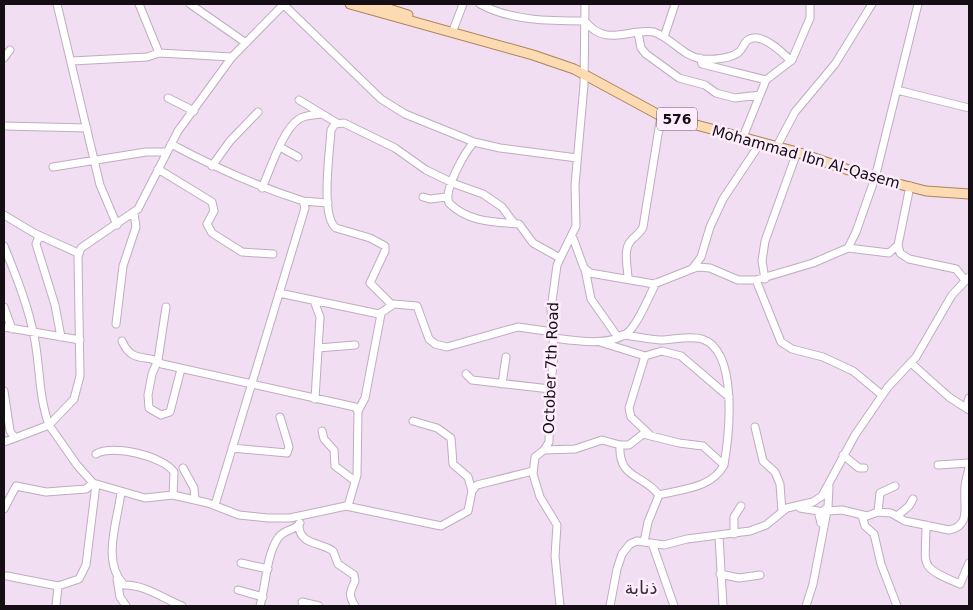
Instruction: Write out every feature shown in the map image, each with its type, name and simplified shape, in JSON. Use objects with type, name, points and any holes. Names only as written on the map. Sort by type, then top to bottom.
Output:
[{"type":"main road","name":"Mohammad Ibn Al-Qasem","points":[[350,4],[533,55],[585,74],[636,105],[661,116],[777,146],[875,178],[910,186]]},
{"type":"main road","name":"Mohammad Ibn Al-Qasem","points":[[373,4],[452,32]]},
{"type":"main road","points":[[910,186],[969,190]]},
{"type":"main road","points":[[910,186],[926,191],[969,194]]},
{"type":"street","points":[[57,4],[100,185],[117,225]]},
{"type":"street","points":[[139,4],[159,53]]},
{"type":"street","points":[[190,4],[246,42]]},
{"type":"street","points":[[4,442],[49,424],[74,399],[80,376],[78,253],[85,244],[134,213],[171,144],[232,57],[284,4],[386,103],[405,114],[474,142],[500,148],[577,158]]},
{"type":"street","points":[[452,32],[463,4]]},
{"type":"street","points":[[480,4],[510,15],[534,19],[585,22],[592,28],[612,37],[638,32],[654,32],[685,52],[700,58],[715,59],[736,54],[747,40],[752,38],[766,41],[778,48],[791,61]]},
{"type":"street","name":"October 7th Road","points":[[533,472],[535,457],[544,450],[549,442],[554,335],[551,309],[560,258],[573,238],[576,226],[577,158],[585,74],[586,4]]},
{"type":"street","points":[[664,37],[675,4]]},
{"type":"street","points":[[743,138],[766,80],[791,61],[810,18],[810,4]]},
{"type":"street","points":[[777,146],[795,112],[835,64],[872,4]]},
{"type":"street","points":[[848,248],[856,232],[875,178],[918,4]]},
{"type":"street","points":[[638,32],[641,48],[646,54],[679,78],[704,85],[716,93],[735,98],[760,94]]},
{"type":"street","points":[[4,58],[10,50]]},
{"type":"street","points":[[72,61],[148,57],[159,53],[232,57]]},
{"type":"street","points":[[700,58],[702,64],[766,80]]},
{"type":"street","points":[[897,90],[969,108]]},
{"type":"street","points":[[168,98],[194,111]]},
{"type":"street","points":[[299,100],[337,123],[344,123],[395,148],[426,170],[487,196],[506,211],[514,224]]},
{"type":"street","points":[[212,166],[230,142],[258,112]]},
{"type":"street","points":[[262,188],[292,125],[300,118],[322,114]]},
{"type":"street","points":[[628,279],[627,250],[630,242],[639,234],[643,227],[661,116]]},
{"type":"street","points":[[337,123],[331,130],[328,204],[333,226],[370,238],[385,246],[385,251],[370,283],[392,305]]},
{"type":"street","points":[[4,126],[87,128]]},
{"type":"street","points":[[474,142],[467,150],[452,182],[447,197],[451,205],[468,217],[494,223],[521,226],[533,243],[560,258]]},
{"type":"street","points":[[692,269],[701,257],[710,227],[723,199],[761,142]]},
{"type":"street","points":[[171,144],[212,166],[262,188],[302,201],[328,204]]},
{"type":"street","points":[[280,147],[298,157]]},
{"type":"street","points":[[53,167],[146,152],[167,152]]},
{"type":"street","points":[[764,279],[762,262],[764,241],[798,152]]},
{"type":"street","points":[[158,169],[212,202],[214,210],[207,224],[212,233],[242,252],[273,254]]},
{"type":"street","points":[[909,259],[900,253],[898,245],[910,186]]},
{"type":"street","points":[[423,197],[447,197]]},
{"type":"street","points":[[215,505],[305,210],[302,201]]},
{"type":"street","points":[[116,324],[123,266],[136,227],[134,213]]},
{"type":"street","points":[[4,215],[38,236],[78,253]]},
{"type":"street","points":[[38,236],[36,244],[55,305],[61,337]]},
{"type":"street","points":[[573,238],[585,270],[591,299],[620,335],[659,340],[698,338],[707,342],[724,364],[729,397],[729,437],[724,465],[720,474],[706,484],[659,495]]},
{"type":"street","points":[[889,253],[898,245]]},
{"type":"street","points":[[4,246],[22,288],[34,333],[42,401],[49,424],[77,465],[95,483],[146,498],[173,495],[215,505],[243,516],[290,518],[338,506],[348,506],[445,526],[468,511],[472,491],[468,477],[454,466],[452,438],[437,428],[413,421]]},
{"type":"street","points":[[585,270],[592,274],[656,283],[698,267],[710,268],[738,280],[756,280],[813,263],[848,248],[889,253],[956,270],[967,279],[952,295],[930,335],[911,363],[882,395],[842,455],[825,498]]},
{"type":"street","points":[[756,280],[781,342],[792,350],[823,357],[853,371],[882,395]]},
{"type":"street","points":[[600,342],[620,335],[632,328],[656,283]]},
{"type":"street","points":[[279,293],[381,314]]},
{"type":"street","points":[[314,301],[319,315],[315,400]]},
{"type":"street","points":[[348,506],[355,481],[359,452],[358,411],[364,398],[381,314],[392,305],[417,306],[429,339],[435,344],[447,347],[518,327],[600,342],[645,356],[662,351],[677,355],[729,397]]},
{"type":"street","points":[[166,307],[158,360],[150,381],[148,405],[150,410],[159,415],[166,415],[171,411],[181,369]]},
{"type":"street","points":[[4,308],[12,329]]},
{"type":"street","points":[[4,327],[80,340]]},
{"type":"street","points":[[122,341],[130,353],[138,358],[158,360],[162,364],[181,369],[315,400],[355,407],[358,411]]},
{"type":"street","points":[[318,348],[355,345]]},
{"type":"street","points":[[645,356],[629,408],[630,417],[650,436]]},
{"type":"street","points":[[502,384],[506,357]]},
{"type":"street","points":[[911,363],[949,397],[968,410],[969,398]]},
{"type":"street","points":[[466,374],[472,380],[550,389]]},
{"type":"street","points":[[4,391],[5,408],[10,431],[15,438]]},
{"type":"street","points":[[232,448],[287,453],[288,444],[280,417]]},
{"type":"street","points":[[755,427],[763,461],[775,472],[780,484],[781,513]]},
{"type":"street","points":[[322,432],[324,439],[334,450],[334,466],[355,481]]},
{"type":"street","points":[[544,450],[575,449],[602,440],[620,445],[632,444],[643,434],[703,446],[724,465]]},
{"type":"street","points":[[620,445],[619,455],[628,472],[653,488],[659,495]]},
{"type":"street","points":[[96,454],[112,450],[160,462],[174,472],[173,495]]},
{"type":"street","points":[[842,455],[858,468],[864,468]]},
{"type":"street","points":[[938,465],[969,463]]},
{"type":"street","points":[[825,498],[830,503],[844,510],[862,516],[871,516],[878,512],[891,513],[902,520],[949,530],[957,528],[962,524],[967,501],[969,467]]},
{"type":"street","points":[[182,468],[194,488],[195,500]]},
{"type":"street","points":[[472,491],[477,485],[533,472],[540,497],[557,524],[555,556],[560,606]]},
{"type":"street","points":[[4,509],[16,486],[46,492],[86,488],[95,483]]},
{"type":"street","points":[[7,576],[58,586],[79,580],[86,565],[95,483]]},
{"type":"street","points":[[878,512],[880,493],[895,486]]},
{"type":"street","points":[[121,492],[113,542],[113,558],[120,597],[126,606]]},
{"type":"street","points":[[644,542],[648,522],[659,495]]},
{"type":"street","points":[[610,606],[613,580],[622,554],[630,544],[644,542],[664,545],[687,539],[734,534],[758,529],[787,508],[825,498]]},
{"type":"street","points":[[897,516],[910,506],[913,499]]},
{"type":"street","points":[[734,534],[734,517],[741,506]]},
{"type":"street","points":[[781,513],[804,508],[818,511],[821,518],[821,541]]},
{"type":"street","points":[[806,606],[827,511],[844,510]]},
{"type":"street","points":[[302,515],[299,524],[304,538],[334,551],[338,564],[354,575],[355,581],[349,591],[349,598],[355,606]]},
{"type":"street","points":[[862,516],[865,526],[874,534],[881,564],[897,606]]},
{"type":"street","points":[[260,606],[272,550],[283,532],[299,524]]},
{"type":"street","points":[[926,525],[925,562],[935,574],[960,584],[969,563]]},
{"type":"street","points":[[718,536],[723,606]]},
{"type":"street","points":[[652,543],[674,606]]},
{"type":"street","points":[[241,563],[268,569]]},
{"type":"street","points":[[720,574],[739,578],[760,576]]},
{"type":"street","points":[[117,578],[124,585],[136,585],[149,589],[182,606]]},
{"type":"street","points":[[56,606],[58,586]]},
{"type":"street","points":[[238,590],[263,597]]},
{"type":"street","points":[[302,602],[319,606]]},
{"type":"district","name":"ذنابة","points":[[641,588]]}]
